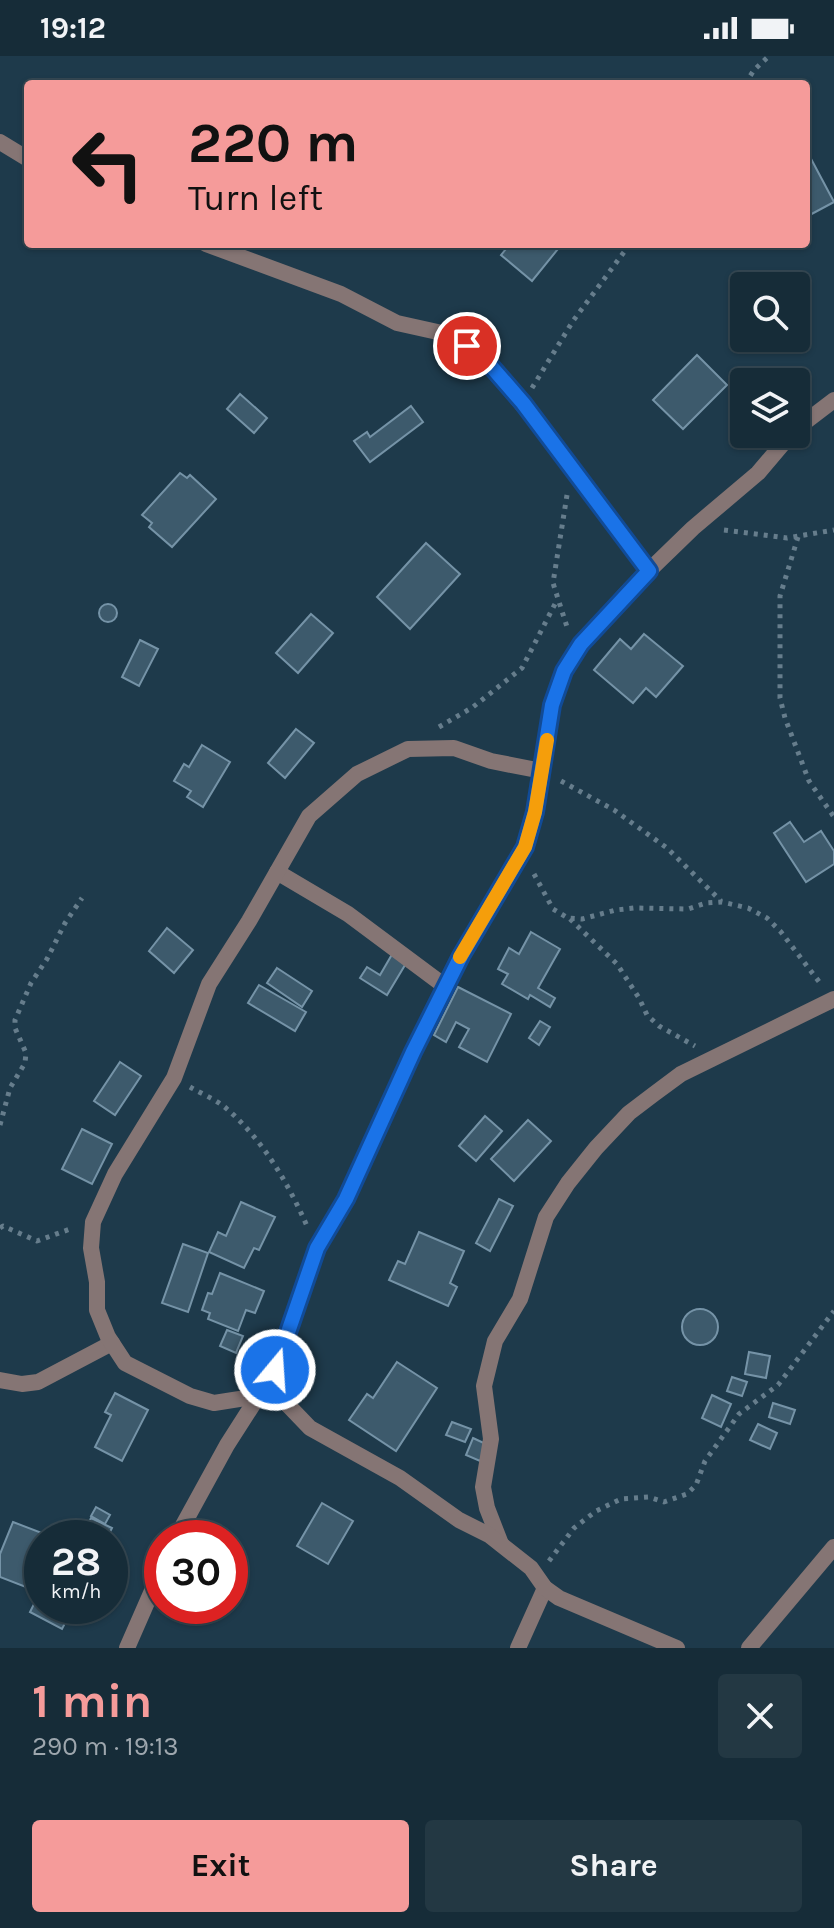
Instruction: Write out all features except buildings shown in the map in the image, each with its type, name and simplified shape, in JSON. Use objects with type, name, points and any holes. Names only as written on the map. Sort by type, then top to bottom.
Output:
[{"type":"street","points":[[0,142],[24,157]]},
{"type":"street","points":[[216,248],[341,294],[397,323],[451,335],[483,357],[523,403],[649,571]]},
{"type":"street","points":[[810,418],[834,400]]},
{"type":"street","points":[[186,1520],[227,1445],[275,1370],[317,1248],[346,1199],[461,956],[521,852],[535,812],[552,705],[564,671],[581,644],[649,571],[693,528],[758,473],[779,448]]},
{"type":"street","points":[[258,1396],[214,1403],[190,1396],[125,1363],[97,1310],[91,1248],[93,1222],[115,1174],[174,1078],[209,984],[309,816],[357,774],[408,749],[454,748],[491,761],[542,771]]},
{"type":"street","points":[[277,872],[348,914],[446,987]]},
{"type":"street","points":[[502,1546],[487,1508],[483,1487],[491,1439],[484,1386],[495,1341],[520,1299],[546,1217],[568,1183],[629,1113],[681,1074],[834,999]]},
{"type":"street","points":[[0,1380],[22,1384],[38,1382],[112,1343]]},
{"type":"street","points":[[275,1370],[285,1402],[310,1428],[400,1478],[459,1520],[489,1535],[531,1568],[542,1583],[574,1605],[626,1624],[677,1648]]},
{"type":"street","points":[[749,1648],[834,1547]]},
{"type":"street","points":[[518,1648],[542,1583]]},
{"type":"street","points":[[127,1648],[144,1609]]},
{"type":"path","points":[[748,80],[769,56]]},
{"type":"path","points":[[523,403],[573,321],[627,248]]},
{"type":"path","points":[[572,467],[553,583],[569,632],[581,644]]},
{"type":"path","points":[[693,528],[768,537],[798,537],[834,530]]},
{"type":"path","points":[[798,537],[780,596],[780,698],[809,781],[834,817]]},
{"type":"path","points":[[408,749],[473,707],[522,668],[557,600]]},
{"type":"path","points":[[542,771],[614,810],[667,848],[722,902]]},
{"type":"path","points":[[521,852],[553,909],[568,918],[617,964],[647,1015],[678,1038],[717,1058]]},
{"type":"path","points":[[0,1125],[10,1088],[25,1063],[26,1053],[15,1028],[15,1020],[31,983],[82,898]]},
{"type":"path","points":[[568,918],[582,919],[634,908],[688,909],[722,902],[748,908],[767,918],[781,932],[834,999]]},
{"type":"path","points":[[174,1078],[226,1107],[247,1130],[270,1158],[293,1195],[317,1248]]},
{"type":"path","points":[[0,1228],[3,1226],[37,1241],[93,1222]]},
{"type":"path","points":[[542,1583],[560,1545],[574,1528],[596,1511],[621,1499],[649,1497],[664,1502],[687,1494],[696,1485],[705,1461],[739,1414],[778,1385],[834,1311]]},
{"type":"slow traffic","points":[[460,957],[525,847],[535,812],[547,740]]},
{"type":"route","points":[[275,1370],[317,1248],[346,1199],[461,956],[525,847],[535,812],[552,705],[564,671],[581,644],[649,571],[523,403],[483,357],[467,346]]}]
